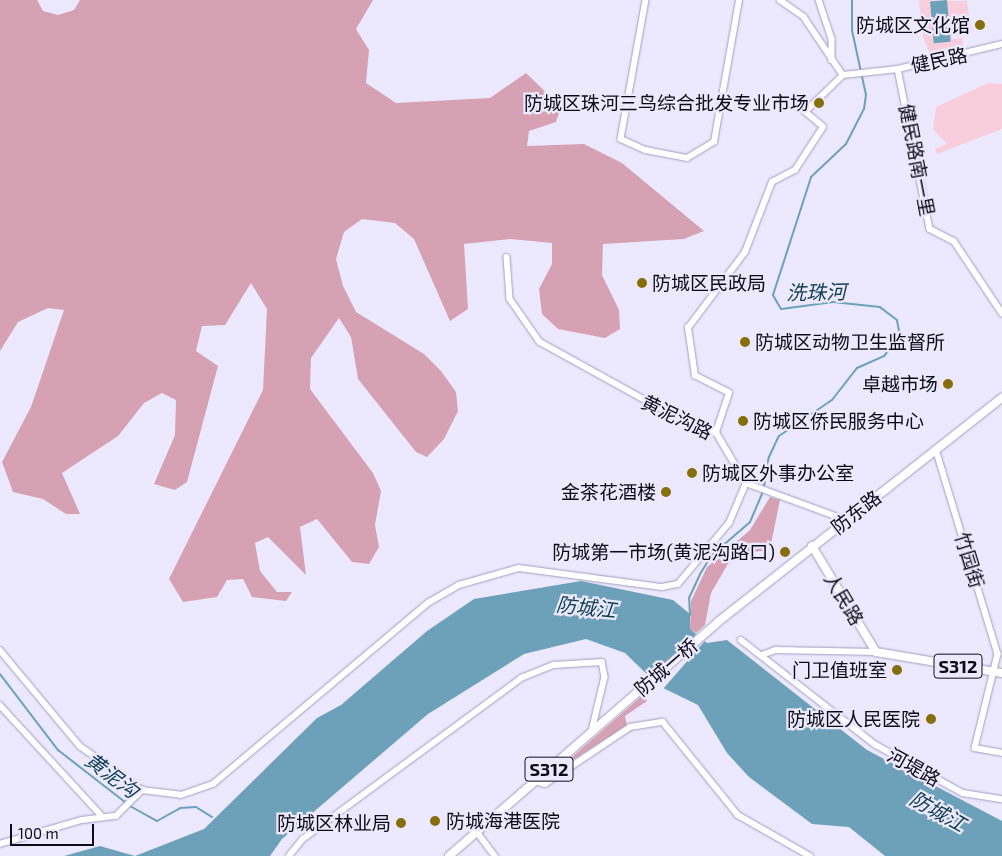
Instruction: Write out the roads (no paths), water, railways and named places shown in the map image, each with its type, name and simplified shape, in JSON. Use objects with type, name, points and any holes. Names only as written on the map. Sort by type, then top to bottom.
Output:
[{"type":"main road","name":"防东路","points":[[711,628],[812,546],[1002,398]]},
{"type":"main road","name":"人民路","points":[[812,546],[876,652],[998,672]]},
{"type":"main road","name":"防城一桥","points":[[592,731],[711,628]]},
{"type":"main road","name":"S312","points":[[449,856],[592,731]]},
{"type":"street","points":[[646,0],[621,138],[646,150],[687,158],[714,142],[739,0]]},
{"type":"street","points":[[716,432],[729,393],[695,376],[688,328],[731,276],[772,182],[796,170],[823,127],[805,112],[843,75],[832,62],[804,17],[780,0]]},
{"type":"street","points":[[819,0],[832,39],[832,62]]},
{"type":"street","name":"健民路","points":[[843,75],[898,69],[1002,44]]},
{"type":"street","name":"健民路南一里","points":[[898,69],[930,229],[954,241],[1002,313]]},
{"type":"street","name":"黄泥沟路","points":[[508,257],[510,299],[540,342],[614,385],[684,422],[716,432],[746,483]]},
{"type":"street","name":"竹园街","points":[[936,449],[998,654],[998,672],[975,748],[1002,753]]},
{"type":"street","points":[[0,650],[80,746],[142,790],[170,796],[213,784],[421,608],[459,585],[519,568],[662,587],[678,584],[729,523],[746,483],[846,520]]},
{"type":"street","name":"河堤路","points":[[741,640],[876,745],[963,793],[1002,799]]},
{"type":"street","name":"人民路","points":[[762,655],[776,650],[876,652]]},
{"type":"street","points":[[289,856],[303,839],[521,678],[560,664],[602,662],[605,677],[592,731]]},
{"type":"street","points":[[0,705],[103,817]]},
{"type":"street","points":[[535,781],[545,784],[630,727],[663,722],[738,815],[810,856]]},
{"type":"street","points":[[0,844],[103,817],[116,816],[142,790]]},
{"type":"street","points":[[477,832],[495,856]]},
{"type":"water","points":[[947,0],[951,42],[934,43],[930,1]]},
{"type":"water","name":"防城江","points":[[581,581],[673,600],[690,614],[690,629],[707,643],[727,640],[867,750],[1002,821],[1002,856],[885,856],[849,827],[812,824],[749,777],[727,753],[698,705],[659,686],[625,653],[586,639],[524,654],[428,714],[282,839],[270,856],[135,856],[204,829],[317,718],[341,705],[427,631],[474,599]]},
{"type":"water","points":[[100,846],[135,856],[64,856]]},
{"type":"waterway","name":"洗珠河","points":[[764,487],[769,457],[779,436],[832,400],[857,368],[884,356],[900,336],[897,320],[880,307],[833,302],[781,309],[773,295],[811,177],[846,144],[864,109],[866,95],[852,30],[852,0]]},
{"type":"waterway","name":"洗珠河","points":[[690,615],[689,598],[700,574],[712,555],[750,522],[763,492]]},
{"type":"waterway","name":"黄泥沟","points":[[0,674],[58,750],[126,803]]},
{"type":"waterway","name":"黄泥沟","points":[[130,806],[157,821],[180,808],[196,807],[212,817]]},
{"type":"place","name":"防城区文化馆","points":[[980,25]]},
{"type":"place","name":"防城区珠河三鸟综合批发专业市场","points":[[819,103]]},
{"type":"place","name":"防城区民政局","points":[[642,283]]},
{"type":"place","name":"防城区动物卫生监督所","points":[[745,342]]},
{"type":"place","name":"卓越市场","points":[[948,384]]},
{"type":"place","name":"防城区侨民服务中心","points":[[743,421]]},
{"type":"place","name":"防城区外事办公室","points":[[692,473]]},
{"type":"place","name":"金茶花酒楼","points":[[666,492]]},
{"type":"place","name":"防城第一市场(黄泥沟路口)","points":[[785,552]]},
{"type":"place","name":"门卫值班室","points":[[897,670]]},
{"type":"place","name":"防城区人民医院","points":[[931,719]]},
{"type":"place","name":"防城海港医院","points":[[435,821]]},
{"type":"place","name":"防城区林业局","points":[[401,823]]}]
